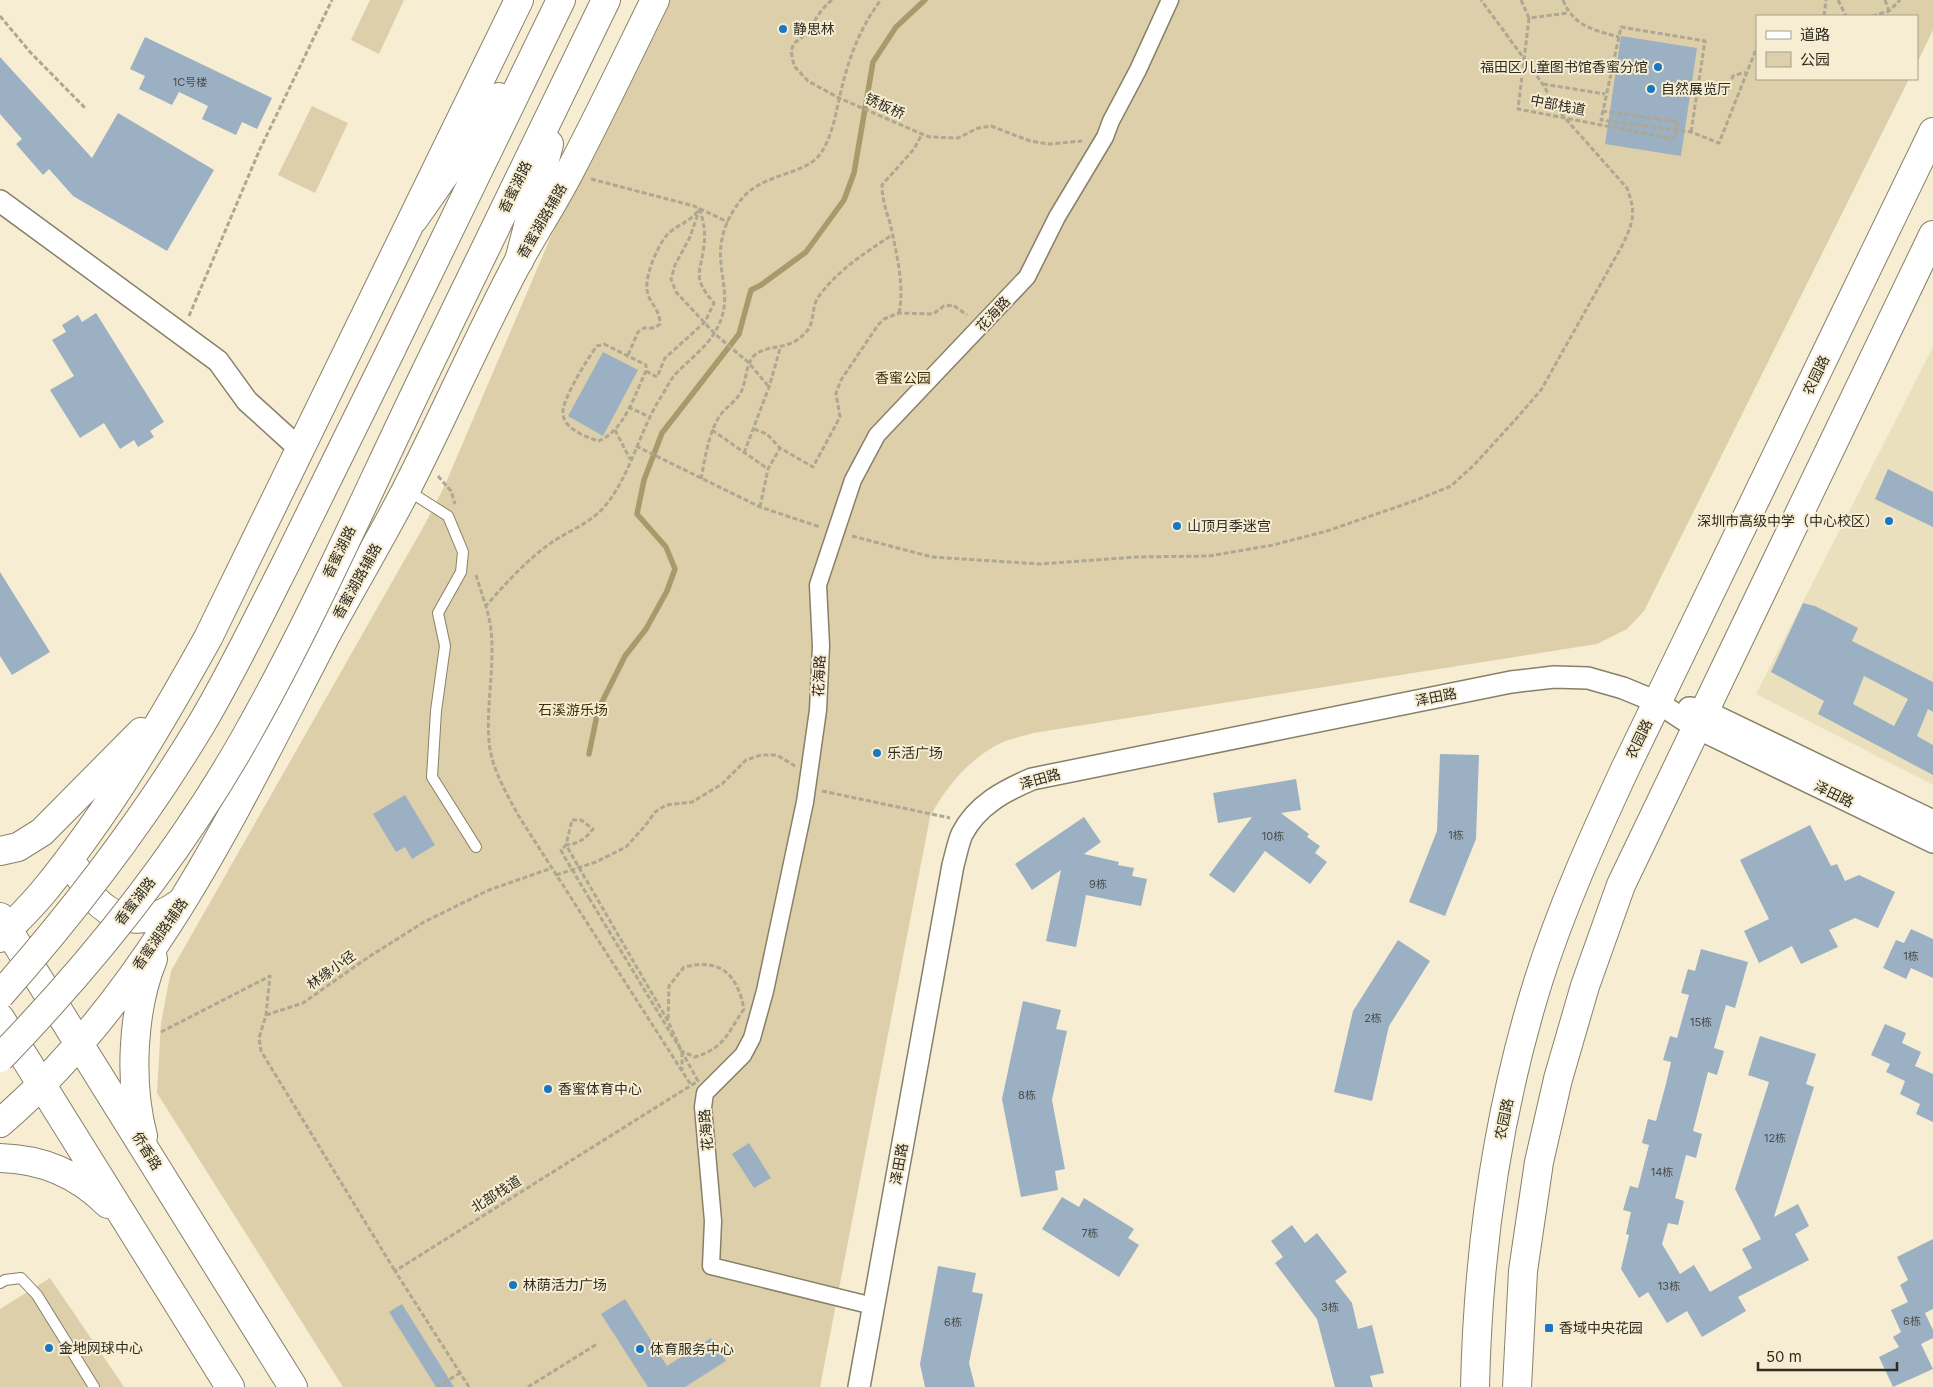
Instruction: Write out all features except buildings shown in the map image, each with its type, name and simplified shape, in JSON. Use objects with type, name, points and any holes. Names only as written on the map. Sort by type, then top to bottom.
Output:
[{"type":"main road","points":[[3,928],[36,901],[76,849],[118,791],[174,699],[224,609],[519,0]]},
{"type":"main road","points":[[0,995],[60,923],[123,842],[202,722],[241,653],[561,0]]},
{"type":"main road","name":"香蜜湖路","points":[[0,1058],[46,1010],[135,902],[178,844],[250,730],[296,640],[606,0]]},
{"type":"main road","name":"香蜜湖路辅路","points":[[0,1123],[42,1085],[80,1044],[112,1004],[180,906],[283,722],[328,632],[406,489],[519,261],[569,173],[655,0]]},
{"type":"main road","points":[[414,219],[547,28]]},
{"type":"main road","points":[[519,261],[565,84]]},
{"type":"main road","name":"农园路","points":[[1475,1387],[1477,1314],[1486,1223],[1499,1139],[1517,1057],[1538,981],[1563,912],[1592,841],[1657,702],[1933,132]]},
{"type":"main road","points":[[1517,1387],[1523,1270],[1539,1162],[1558,1079],[1585,986],[1621,885],[1699,718],[1933,235]]},
{"type":"main road","points":[[0,850],[18,848],[42,832],[174,699]]},
{"type":"main road","points":[[76,849],[76,869],[83,884],[98,902],[120,916],[136,920],[150,918],[180,906]]},
{"type":"main road","points":[[150,1157],[140,1125],[137,1100],[138,1021],[142,994],[151,965],[180,906]]},
{"type":"main road","name":"侨香路","points":[[3,928],[80,1044],[292,1387]]},
{"type":"main road","points":[[0,1018],[136,1233],[230,1387]]},
{"type":"main road","points":[[0,1158],[30,1160],[70,1174],[91,1187],[136,1233]]},
{"type":"street","name":"花海路","points":[[873,1306],[711,1266],[713,1221],[703,1107],[705,1093],[736,1064],[752,1038],[765,991],[807,784],[818,701],[821,646],[818,585],[853,480],[877,435],[1027,277],[1057,217],[1105,137],[1110,121],[1138,70],[1170,0]]},
{"type":"street","points":[[0,201],[218,361],[247,401],[301,450]]},
{"type":"street","name":"泽田路","points":[[859,1387],[954,865],[962,834],[983,806],[1006,790],[1032,778],[1510,682],[1554,677],[1588,678],[1623,688],[1699,718],[1933,821]]},
{"type":"street","name":"泽田路","points":[[1699,718],[1933,842]]},
{"type":"lane","points":[[406,489],[448,516],[463,552],[461,572],[438,613],[445,646],[436,711],[432,777],[476,847]]},
{"type":"lane","points":[[0,1283],[5,1280],[21,1278],[37,1295],[94,1387]]},
{"type":"path","points":[[181,334],[260,149],[332,0]]},
{"type":"path","name":"锈板桥","points":[[832,0],[813,21],[806,36],[794,43],[791,51],[794,66],[808,82],[839,98],[930,137],[958,138],[978,128],[991,126],[1030,141],[1049,144],[1081,142],[1105,137]]},
{"type":"path","points":[[703,1107],[682,1071],[518,815],[493,761],[489,740],[492,666],[491,628],[485,607],[501,588],[546,546],[596,515],[614,493],[650,417],[673,378],[715,334],[725,313],[726,294],[721,259],[722,239],[738,202],[750,190],[767,179],[809,164],[821,154],[830,134],[855,47],[874,8],[881,0]]},
{"type":"path","points":[[636,446],[671,465],[760,507],[835,532],[932,557],[1040,564],[1136,557],[1209,556],[1272,545],[1327,531],[1451,486],[1474,465],[1540,390],[1623,244],[1634,220],[1633,203],[1627,188],[1557,109],[1542,84],[1481,0]]},
{"type":"path","name":"中部栈道","points":[[1521,0],[1528,18],[1518,109],[1674,139],[1678,122],[1602,111]]},
{"type":"path","points":[[1563,0],[1568,13],[1589,29],[1619,37]]},
{"type":"path","points":[[1824,15],[1826,0]]},
{"type":"path","points":[[1838,0],[1846,15]]},
{"type":"path","points":[[1885,0],[1889,12]]},
{"type":"path","points":[[1876,15],[1889,12],[1900,0]]},
{"type":"path","points":[[1528,18],[1568,13]]},
{"type":"path","points":[[0,16],[30,52],[86,109]]},
{"type":"path","points":[[1690,132],[1705,41],[1621,27],[1605,94],[1601,120],[1690,132],[1719,143],[1756,49]]},
{"type":"path","points":[[1697,85],[1726,93],[1733,76],[1746,72]]},
{"type":"path","points":[[1542,84],[1605,94]]},
{"type":"path","points":[[899,313],[902,301],[892,235],[882,196],[882,185],[914,149],[922,134]]},
{"type":"path","points":[[569,173],[700,208],[728,222]]},
{"type":"path","points":[[646,371],[657,377],[665,358],[705,322],[714,303],[705,292],[699,278],[705,232],[700,208]]},
{"type":"path","points":[[700,208],[690,237],[675,266],[671,279],[676,292],[682,301],[715,334],[749,363],[769,387]]},
{"type":"path","points":[[628,354],[638,332],[644,328],[654,328],[660,324],[660,314],[646,290],[647,278],[656,254],[669,232],[689,222],[700,208]]},
{"type":"path","points":[[701,479],[712,430],[719,416],[735,402],[742,390],[749,363],[764,350],[780,348],[797,341],[808,329],[812,319],[812,309],[819,296],[845,267],[892,235]]},
{"type":"path","points":[[754,428],[767,434],[780,448],[813,467],[840,417],[836,393],[841,380],[884,319],[899,313],[933,314],[944,306],[953,305],[981,327]]},
{"type":"path","points":[[604,344],[628,354],[646,365],[646,371],[615,430],[608,438],[598,441],[580,435],[566,422],[563,413],[567,400],[597,346],[604,344]]},
{"type":"path","points":[[744,453],[769,387],[780,348]]},
{"type":"path","points":[[628,407],[650,417]]},
{"type":"path","points":[[615,430],[630,459]]},
{"type":"path","points":[[712,430],[768,469]]},
{"type":"path","points":[[760,507],[768,469],[780,448]]},
{"type":"path","points":[[556,875],[596,862],[626,847],[645,826],[654,812],[666,805],[692,802],[722,784],[746,760],[761,755],[778,756],[794,765],[807,784],[970,823]]},
{"type":"path","points":[[566,846],[572,820],[582,820],[593,829],[588,837],[561,850],[682,1052],[682,1071]]},
{"type":"path","name":"北部栈道","points":[[395,1271],[698,1081],[680,1050],[668,1020],[566,846]]},
{"type":"path","name":"林缘小径","points":[[266,1015],[303,1003],[370,956],[424,922],[489,890],[552,868]]},
{"type":"path","name":"北部栈道","points":[[668,1020],[668,986],[684,968],[706,964],[719,968],[730,974],[740,989],[744,1008],[724,1040],[710,1053],[696,1057],[680,1050]]},
{"type":"path","points":[[161,1032],[270,976],[266,1015],[259,1038],[261,1051],[395,1271],[469,1387]]},
{"type":"path","points":[[528,1387],[596,1344]]},
{"type":"path","points":[[437,1387],[460,1373]]},
{"type":"shaded area","name":"深圳市高级中学（中心校区）","points":[[1933,347],[1933,785],[1756,694]]},
{"type":"green space","points":[[370,0],[404,0],[379,54],[351,40]]},
{"type":"green space","name":"香蜜公园","points":[[664,0],[1933,0],[1933,30],[1918,61],[1918,15],[1756,15],[1756,80],[1909,80],[1644,611],[1627,629],[1597,644],[1033,733],[1004,742],[985,752],[966,768],[950,786],[930,817],[820,1387],[343,1387],[157,1093],[161,1023],[171,971],[425,524],[445,485],[552,234]]},
{"type":"green space","points":[[312,106],[348,123],[315,193],[278,175]]},
{"type":"green space","name":"金地网球中心","points":[[50,1278],[124,1387],[0,1387],[0,1309]]},
{"type":"waterway","points":[[589,754],[598,710],[625,656],[646,629],[667,591],[675,569],[666,547],[637,514],[644,480],[662,433],[739,334],[751,290],[761,285],[806,252],[844,200],[854,173],[873,62],[896,27],[925,0]]},
{"type":"place","name":"静思林","points":[[783,29]]},
{"type":"place","name":"福田区儿童图书馆香蜜分馆","points":[[1658,67]]},
{"type":"place","name":"自然展览厅","points":[[1651,89]]},
{"type":"place","name":"深圳市高级中学（中心校区）","points":[[1889,521]]},
{"type":"place","name":"山顶月季迷宫","points":[[1177,526]]},
{"type":"place","name":"乐活广场","points":[[877,753]]},
{"type":"place","name":"香蜜体育中心","points":[[548,1089]]},
{"type":"place","name":"林荫活力广场","points":[[513,1285]]},
{"type":"place","name":"香域中央花园","points":[[1549,1328]]},
{"type":"place","name":"金地网球中心","points":[[49,1348]]},
{"type":"place","name":"体育服务中心","points":[[640,1349]]},
{"type":"park label","name":"石溪游乐场","points":[[573,710]]}]
